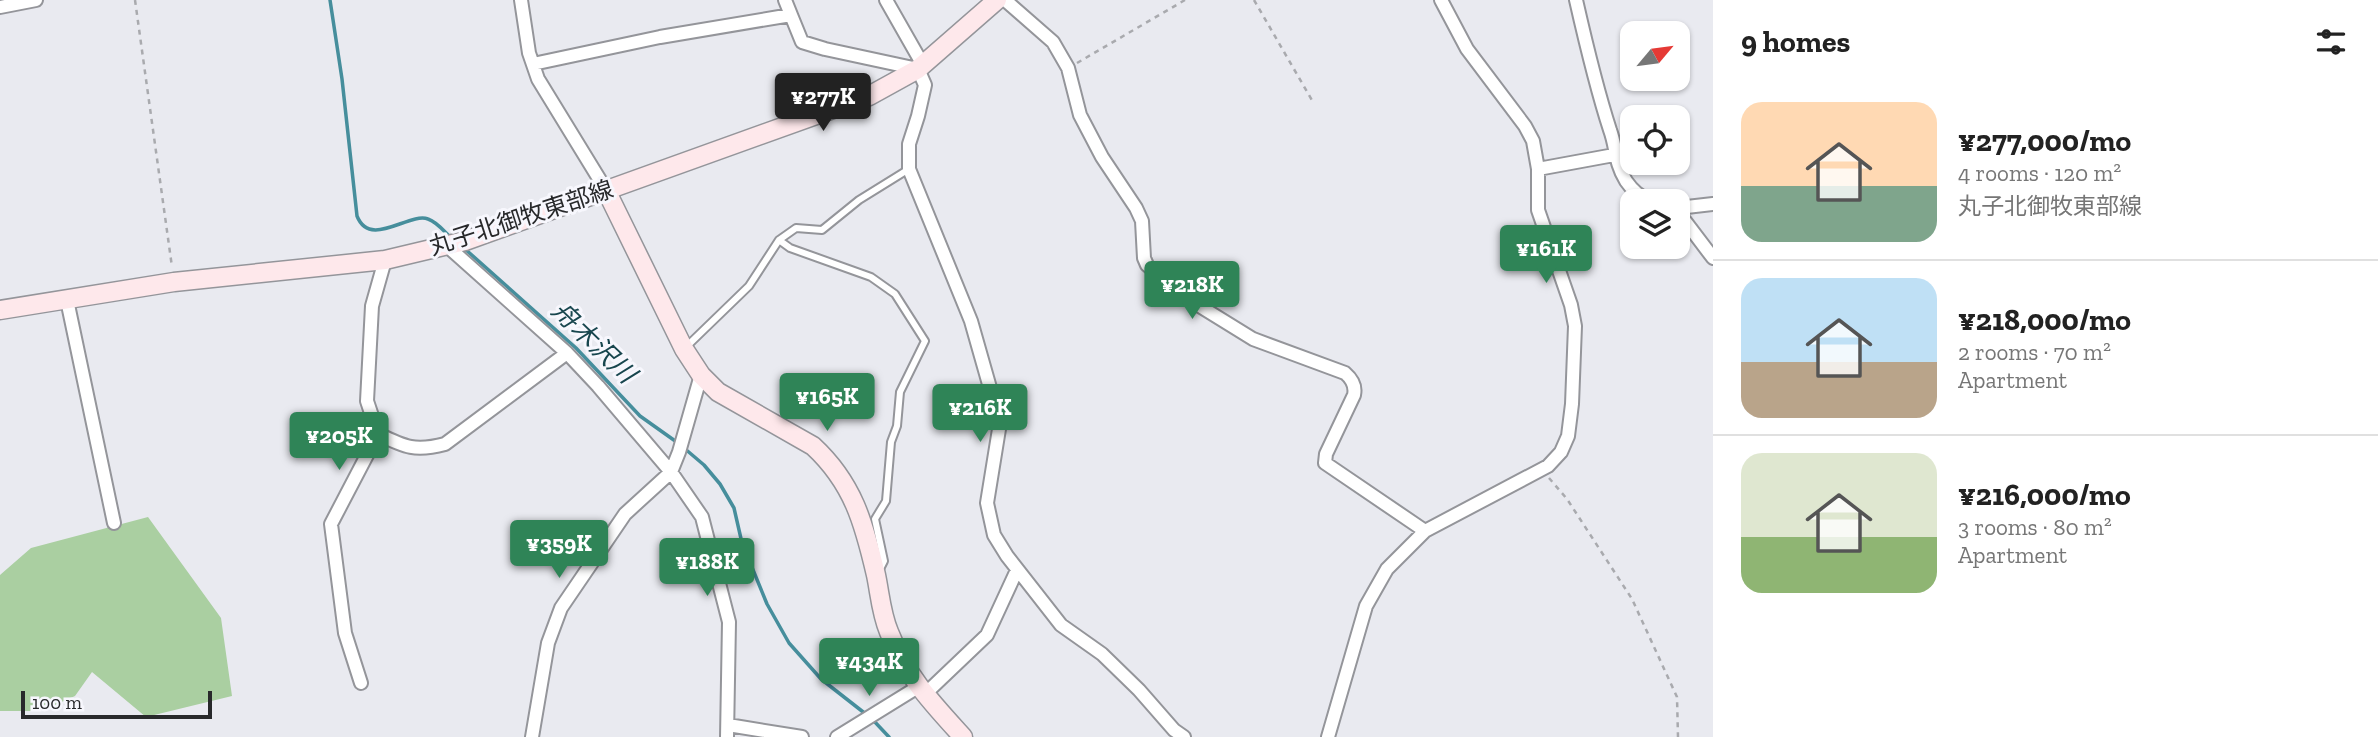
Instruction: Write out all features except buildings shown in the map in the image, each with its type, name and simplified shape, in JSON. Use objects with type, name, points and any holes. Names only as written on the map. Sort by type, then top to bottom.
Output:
[{"type":"main road","name":"丸子北御牧東部線","points":[[0,310],[174,282],[384,260],[465,241],[869,96],[921,67],[997,0]]},
{"type":"main road","points":[[606,190],[684,349],[701,375],[718,392],[797,436],[825,457],[847,485],[857,505],[876,576],[881,611],[889,632],[921,691],[963,737]]},
{"type":"street","points":[[0,7],[36,0]]},
{"type":"street","points":[[521,0],[523,24],[538,79],[606,190]]},
{"type":"street","points":[[785,0],[803,42],[825,49],[921,67]]},
{"type":"street","points":[[886,0],[921,67],[925,85],[909,144],[909,169],[971,321],[1000,423],[987,503],[994,535],[1017,570],[1061,625],[1102,654],[1139,690],[1174,730],[1184,737]]},
{"type":"street","points":[[1005,0],[1053,42],[1068,68],[1080,115],[1102,157],[1142,221],[1144,258],[1147,265],[1185,297],[1253,339],[1350,377],[1356,390],[1326,454],[1325,463],[1425,531]]},
{"type":"street","points":[[1328,737],[1366,606],[1387,569],[1425,531],[1543,470],[1561,452],[1568,436],[1575,326],[1571,305],[1538,210],[1538,169],[1533,141],[1525,126],[1467,49],[1441,0]]},
{"type":"street","points":[[1576,0],[1600,101],[1612,134],[1614,155],[1632,189]]},
{"type":"street","points":[[533,64],[660,37],[791,15]]},
{"type":"street","points":[[1538,169],[1614,155]]},
{"type":"street","points":[[1690,207],[1713,204]]},
{"type":"street","points":[[1690,228],[1713,258]]},
{"type":"street","points":[[446,245],[567,353],[671,472],[702,517],[729,622],[727,731],[803,737]]},
{"type":"street","points":[[384,260],[372,306],[366,401],[378,434],[400,445],[424,450],[445,444],[567,353]]},
{"type":"street","points":[[67,300],[114,523]]},
{"type":"street","points":[[532,737],[548,643],[561,608],[625,514],[671,472],[701,375]]},
{"type":"street","points":[[361,683],[345,633],[331,524],[378,434]]},
{"type":"street","points":[[837,737],[921,691],[987,635],[1017,570]]},
{"type":"lane","points":[[684,349],[749,286],[779,240],[796,228],[821,230],[859,200],[909,169]]},
{"type":"lane","points":[[779,240],[790,248],[871,277],[895,295],[925,341],[900,391],[897,426],[891,442],[886,501],[875,519],[884,561],[876,576]]},
{"type":"path","points":[[135,0],[174,282]]},
{"type":"path","points":[[1068,68],[1185,0]]},
{"type":"path","points":[[1254,0],[1313,102]]},
{"type":"path","points":[[1543,470],[1567,499],[1632,599],[1677,697],[1678,737]]},
{"type":"green space","points":[[148,517],[221,618],[232,696],[146,717],[92,672],[75,696],[42,711],[0,711],[0,575],[31,548]]},
{"type":"waterway","name":"舟木沢川","points":[[330,0],[342,79],[357,216],[363,225],[380,230],[411,220],[428,219],[450,237]]},
{"type":"waterway","name":"舟木沢川","points":[[465,249],[576,348],[640,416],[678,443]]},
{"type":"waterway","name":"舟木沢川","points":[[684,448],[704,465],[720,484],[734,508],[742,543],[767,604],[789,643],[821,679],[867,715]]},
{"type":"waterway","name":"舟木沢川","points":[[873,720],[889,737]]}]
